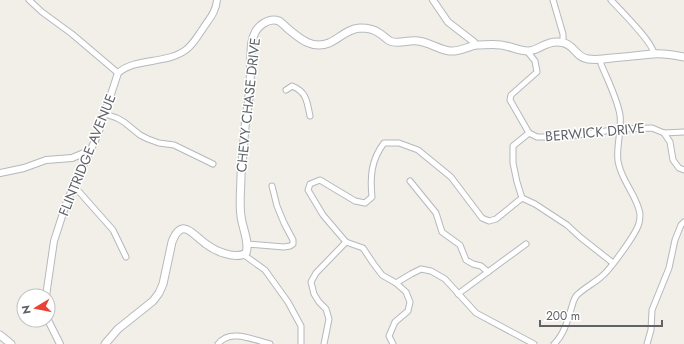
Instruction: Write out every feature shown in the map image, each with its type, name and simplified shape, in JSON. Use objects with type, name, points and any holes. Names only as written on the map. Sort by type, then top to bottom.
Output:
[{"type":"main road","name":"CHEVY CHASE DRIVE","points":[[244,255],[248,249],[241,216],[241,186],[246,116],[250,95],[252,42],[256,31],[263,24],[274,20],[280,22],[299,38],[314,45],[332,42],[346,32],[361,28],[380,33],[392,42],[416,40],[453,51],[475,45],[501,45],[527,51]]},
{"type":"main road","points":[[527,51],[534,50],[551,42],[563,42],[568,44],[583,58],[588,59],[601,60],[664,53],[684,56]]},
{"type":"main road","points":[[105,344],[118,329],[153,301],[159,293],[163,284],[174,235],[178,231],[182,229],[190,230],[214,249],[234,256],[244,255]]},
{"type":"main road","points":[[0,335],[11,344]]},
{"type":"street","points":[[29,0],[118,73],[131,66],[160,60],[179,54],[186,50],[196,39],[212,15],[217,0]]},
{"type":"street","points":[[433,0],[448,22],[467,36],[474,42],[475,45]]},
{"type":"street","points":[[553,0],[563,34],[563,42]]},
{"type":"street","points":[[611,0],[646,39],[654,50],[654,54]]},
{"type":"street","points":[[464,49],[467,36]]},
{"type":"street","points":[[527,51],[535,61],[537,72],[511,95],[510,100],[529,133],[514,146],[513,163],[522,198],[535,204],[562,222],[613,263]]},
{"type":"street","points":[[554,344],[561,334],[576,296],[603,276],[629,241],[639,224],[640,214],[635,199],[625,182],[618,158],[620,116],[614,96],[601,64],[601,60]]},
{"type":"street","name":"FLINTRIDGE AVENUE","points":[[47,288],[54,241],[67,201],[98,134],[118,73]]},
{"type":"street","points":[[286,90],[292,86],[300,90],[308,102],[310,116]]},
{"type":"street","points":[[105,114],[124,122],[148,140],[174,145],[213,164]]},
{"type":"street","name":"BERWICK DRIVE","points":[[529,133],[537,137],[577,135],[620,129],[652,128],[664,133],[684,132]]},
{"type":"street","points":[[664,133],[670,142],[673,160],[679,168],[684,170]]},
{"type":"street","points":[[393,344],[389,336],[395,322],[408,311],[410,302],[406,292],[396,283],[382,275],[363,248],[346,242],[323,215],[308,190],[310,184],[320,180],[355,201],[366,203],[372,197],[371,177],[378,151],[384,143],[399,143],[418,150],[451,177],[482,218],[489,220],[496,219],[522,198]]},
{"type":"street","points":[[0,173],[24,168],[46,160],[72,158],[84,153],[89,153]]},
{"type":"street","points":[[410,181],[436,213],[442,232],[460,245],[466,260],[481,266],[488,272]]},
{"type":"street","points":[[74,186],[113,230],[126,257]]},
{"type":"street","points":[[247,244],[284,247],[293,244],[293,240],[277,206],[272,186]]},
{"type":"street","points":[[647,344],[651,330],[652,310],[669,268],[675,240],[681,225],[684,222]]},
{"type":"street","points":[[324,344],[328,319],[326,309],[314,294],[311,282],[316,273],[346,242]]},
{"type":"street","points":[[458,294],[526,244]]},
{"type":"street","points":[[244,255],[265,270],[288,302],[301,326],[301,344]]},
{"type":"street","points":[[396,283],[421,269],[431,271],[445,279],[476,313],[534,344]]},
{"type":"street","points":[[52,328],[60,344]]},
{"type":"street","points":[[218,344],[223,339],[235,336],[245,337],[270,344]]}]
